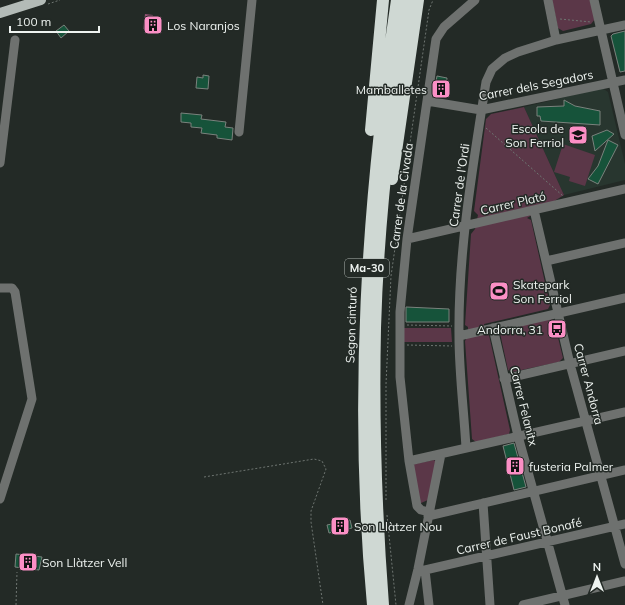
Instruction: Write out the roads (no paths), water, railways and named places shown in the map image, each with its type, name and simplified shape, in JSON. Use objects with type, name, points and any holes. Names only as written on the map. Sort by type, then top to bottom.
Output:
[{"type":"highway","points":[[366,292],[362,273],[368,167],[383,0]]},
{"type":"highway","name":"Segon cinturó","points":[[372,605],[368,538],[364,410],[366,292],[377,143],[397,0]]},
{"type":"highway","name":"Ma-30","points":[[383,605],[376,498],[374,368],[378,272],[391,122],[408,0]]},
{"type":"highway","points":[[378,272],[385,248],[387,217],[418,0]]},
{"type":"highway","points":[[368,538],[365,564],[368,605]]},
{"type":"main road","points":[[0,13],[42,2]]},
{"type":"street","points":[[239,132],[252,0]]},
{"type":"street","name":"Carrer de la Civada","points":[[428,514],[417,506],[409,461],[400,378],[400,325],[407,239],[436,39],[444,27],[475,0]]},
{"type":"street","points":[[548,0],[556,40]]},
{"type":"street","points":[[594,0],[625,135]]},
{"type":"street","name":"Carrer de l'Ordi","points":[[466,448],[459,341],[460,281],[481,110],[486,82],[492,69],[505,58],[518,52],[601,27],[625,25]]},
{"type":"street","points":[[0,163],[1,139],[15,40]]},
{"type":"street","name":"Carrer dels Segadors","points":[[427,101],[481,110],[625,80]]},
{"type":"street","name":"Carrer Plató","points":[[407,239],[625,189]]},
{"type":"street","name":"Carrer Andorra","points":[[534,210],[570,364],[625,564]]},
{"type":"street","points":[[546,261],[625,243]]},
{"type":"street","points":[[0,288],[12,288],[15,292],[32,399],[0,499]]},
{"type":"street","points":[[459,341],[493,328],[625,298]]},
{"type":"street","name":"Carrer Felanitx","points":[[493,328],[518,436],[566,605]]},
{"type":"street","points":[[504,379],[625,352]]},
{"type":"street","points":[[409,461],[625,412]]},
{"type":"street","points":[[408,605],[422,569],[428,514],[441,454]]},
{"type":"street","points":[[428,514],[534,492],[625,470]]},
{"type":"street","points":[[483,503],[490,605]]},
{"type":"street","name":"Carrer de Faust Bonafé","points":[[422,569],[625,524]]},
{"type":"street","points":[[422,569],[429,605]]},
{"type":"street","points":[[523,605],[625,580]]},
{"type":"place","name":"Los Naranjos","points":[[153,25]]},
{"type":"place","name":"Mamballetes","points":[[441,89]]},
{"type":"place","name":"Escola de Son Ferriol","points":[[578,135]]},
{"type":"place","name":"Skatepark Son Ferriol","points":[[499,291]]},
{"type":"place","name":"Andorra, 31","points":[[557,329]]},
{"type":"place","name":"fusteria Palmer","points":[[515,466]]},
{"type":"place","name":"Son Llàtzer Nou","points":[[340,526]]},
{"type":"place","name":"Son Llàtzer Vell","points":[[28,562]]}]
